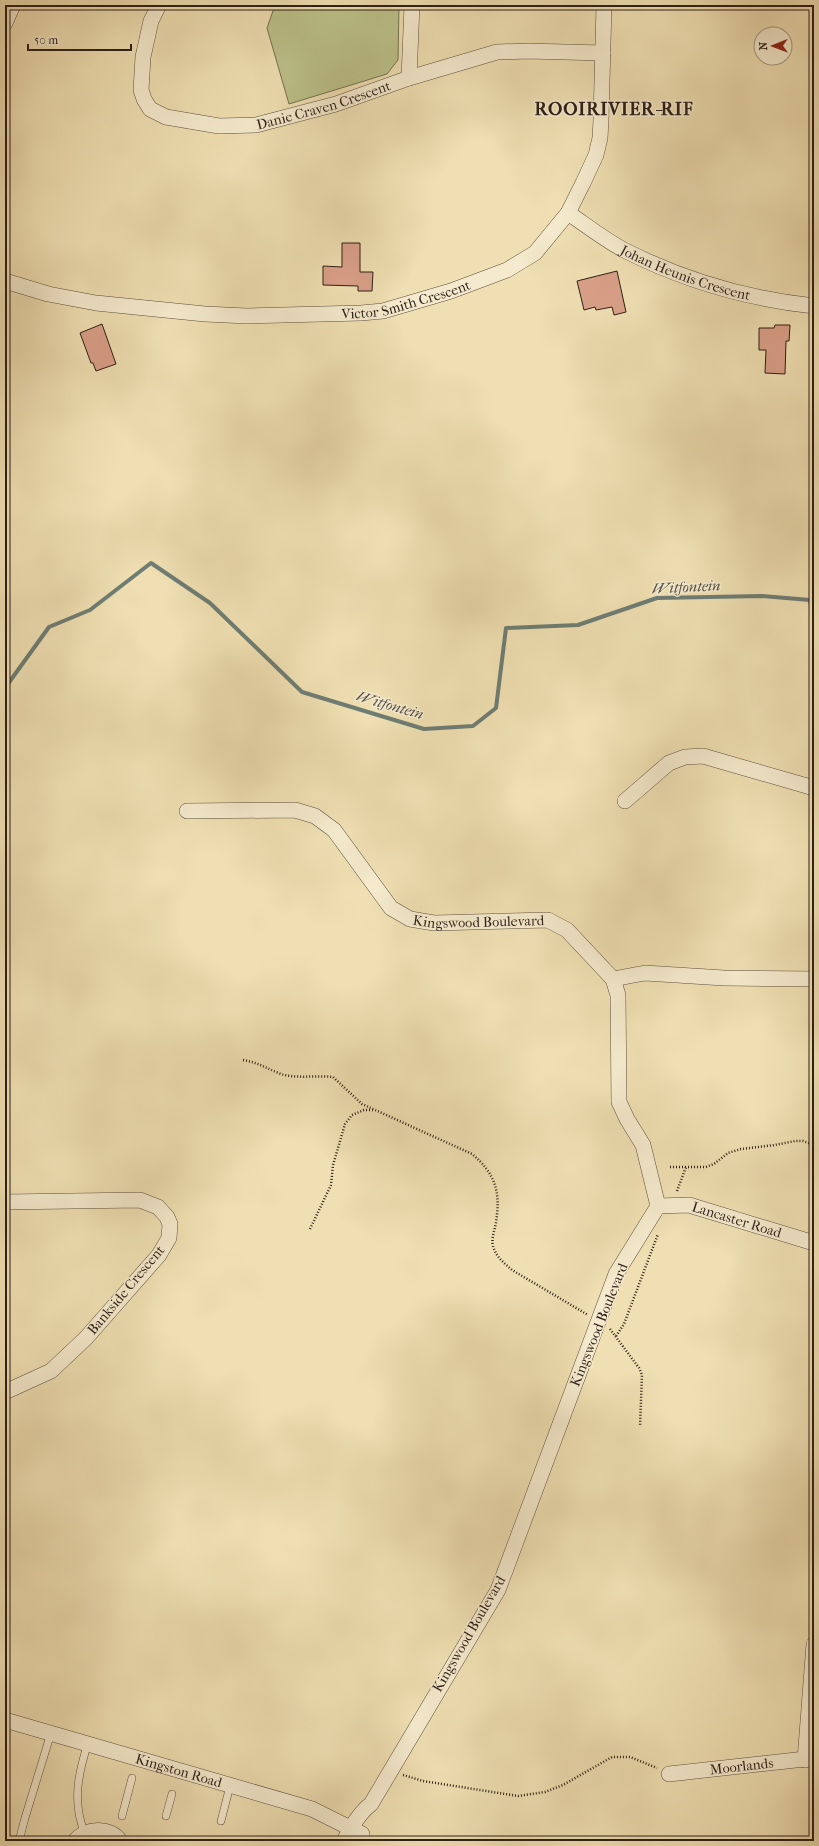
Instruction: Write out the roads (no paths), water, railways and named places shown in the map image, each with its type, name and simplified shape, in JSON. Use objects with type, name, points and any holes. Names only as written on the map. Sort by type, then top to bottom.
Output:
[{"type":"street","points":[[5,23],[13,5]]},
{"type":"street","name":"Danie Craven Crescent","points":[[159,5],[151,21],[143,57],[141,90],[144,99],[150,109],[166,117],[219,126],[256,125],[336,104],[409,78],[497,52],[528,51],[603,54]]},
{"type":"street","points":[[409,78],[412,5]]},
{"type":"street","name":"Victor Smith Crescent","points":[[5,281],[48,294],[96,303],[204,314],[247,316],[384,311],[451,291],[507,270],[535,253],[568,213],[596,155],[600,138],[604,5]]},
{"type":"street","name":"Johan Heunis Crescent","points":[[568,213],[623,249],[712,286],[784,303],[814,306]]},
{"type":"street","points":[[625,801],[669,763],[685,757],[703,756],[814,788]]},
{"type":"street","name":"Kingswood Boulevard","points":[[187,811],[295,810],[316,816],[334,830],[391,908],[410,919],[434,924],[548,920],[567,930],[614,979]]},
{"type":"street","points":[[665,1206],[643,1145],[627,1119],[619,1102],[618,995],[614,979],[645,973],[724,978],[814,979]]},
{"type":"street","name":"Bankside Crescent","points":[[5,1202],[140,1200],[158,1207],[163,1211],[170,1224],[170,1232],[169,1238],[158,1255],[86,1338],[51,1371],[5,1392]]},
{"type":"street","name":"Lancaster Road","points":[[665,1206],[689,1205],[814,1243]]},
{"type":"street","name":"Kingswood Boulevard","points":[[354,1836],[364,1809],[371,1804],[498,1590],[616,1274],[665,1206]]},
{"type":"street","points":[[810,1759],[814,1644]]},
{"type":"street","name":"Kingston Road","points":[[5,1720],[312,1809],[354,1836]]},
{"type":"street","name":"Moorlands","points":[[669,1774],[810,1759]]},
{"type":"street","points":[[80,1837],[91,1831],[106,1831],[118,1838],[120,1841]]},
{"type":"lane","points":[[19,1841],[51,1733]]},
{"type":"lane","points":[[80,1837],[76,1794],[81,1766],[88,1743]]},
{"type":"lane","points":[[122,1816],[132,1778]]},
{"type":"lane","points":[[221,1821],[230,1786]]},
{"type":"lane","points":[[166,1816],[172,1794]]},
{"type":"waterway","name":"Witfontein","points":[[5,688],[49,627],[90,610],[151,563],[210,603],[302,692],[424,729],[473,726],[496,708],[506,628],[578,625],[657,598],[762,596],[810,600],[814,624]]},
{"type":"district","name":"ROOIRIVIER-RIF","points":[[614,109]]}]
